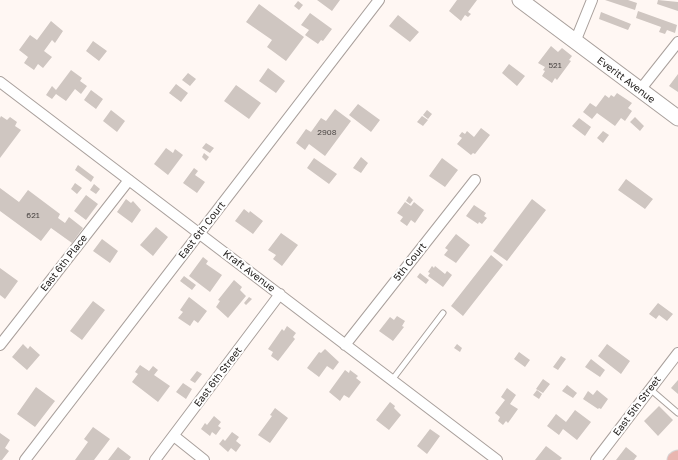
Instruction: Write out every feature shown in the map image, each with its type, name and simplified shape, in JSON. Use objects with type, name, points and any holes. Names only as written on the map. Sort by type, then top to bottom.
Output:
[{"type":"street","name":"East 6th Court","points":[[25,460],[379,0]]},
{"type":"street","name":"Everitt Avenue","points":[[520,0],[678,118]]},
{"type":"street","points":[[575,42],[592,0]]},
{"type":"street","points":[[640,90],[678,42]]},
{"type":"street","name":"Kraft Avenue","points":[[0,82],[497,460]]},
{"type":"street","name":"East 6th Place","points":[[0,345],[129,180]]},
{"type":"street","name":"5th Court","points":[[345,345],[475,180]]},
{"type":"street","name":"East 6th Street","points":[[155,460],[280,294]]},
{"type":"street","name":"East 5th Street","points":[[596,460],[678,353]]},
{"type":"street","points":[[174,436],[204,460]]},
{"type":"lane","points":[[392,380],[443,313]]},
{"type":"lane","points":[[650,389],[678,413]]},
{"type":"building","points":[[317,0],[340,0],[332,11]]},
{"type":"building","points":[[457,0],[477,0],[468,12],[471,14],[468,17],[465,15],[461,21],[449,11]]},
{"type":"building","points":[[605,0],[628,0],[637,3],[635,10]]},
{"type":"building","points":[[658,0],[678,2],[678,11],[657,4]]},
{"type":"building","points":[[298,1],[303,5],[299,10],[294,6]]},
{"type":"building","points":[[259,4],[304,37],[286,61],[267,47],[272,40],[246,22]]},
{"type":"building","points":[[638,11],[677,25],[675,33],[667,30],[665,34],[659,32],[661,27],[636,18]]},
{"type":"building","points":[[601,12],[631,24],[628,30],[599,19]]},
{"type":"building","points":[[310,13],[332,29],[323,41],[321,40],[318,44],[305,35],[309,30],[301,25]]},
{"type":"building","points":[[398,15],[419,32],[410,42],[389,26]]},
{"type":"building","points":[[51,21],[63,31],[55,43],[52,40],[44,51],[52,57],[43,68],[38,64],[34,70],[24,63],[28,57],[19,50],[30,35],[37,40]]},
{"type":"building","points":[[93,41],[107,51],[99,61],[86,51]]},
{"type":"building","points":[[551,46],[558,52],[562,48],[572,56],[569,60],[571,61],[557,80],[555,78],[552,83],[542,76],[545,71],[543,70],[545,67],[538,63]]},
{"type":"building","points":[[509,64],[525,76],[517,86],[502,73]]},
{"type":"building","points":[[268,68],[285,81],[276,93],[259,81]]},
{"type":"building","points":[[71,70],[82,78],[80,81],[87,86],[81,94],[75,89],[66,101],[56,94],[52,99],[46,95],[52,86],[56,90]]},
{"type":"building","points":[[188,73],[196,79],[190,86],[182,80]]},
{"type":"building","points":[[678,74],[678,92],[669,86]]},
{"type":"building","points":[[176,84],[188,93],[181,102],[169,93]]},
{"type":"building","points":[[236,85],[261,103],[249,119],[224,101]]},
{"type":"building","points":[[91,90],[103,99],[96,109],[84,100]]},
{"type":"building","points":[[617,93],[632,103],[628,108],[632,111],[625,121],[621,118],[615,126],[597,113],[592,119],[583,112],[590,103],[596,107],[605,95],[609,98],[611,95],[614,97]]},
{"type":"building","points":[[358,104],[380,120],[371,132],[349,115]]},
{"type":"building","points":[[335,109],[351,121],[325,156],[309,144],[305,150],[296,143],[306,129],[311,132],[321,118],[326,121]]},
{"type":"building","points":[[111,110],[125,121],[117,132],[103,121]]},
{"type":"building","points":[[427,110],[432,114],[428,119],[423,115]]},
{"type":"building","points":[[1,116],[7,120],[10,117],[17,122],[15,126],[21,130],[0,158],[0,118]]},
{"type":"building","points":[[422,116],[428,120],[423,126],[417,122]]},
{"type":"building","points":[[635,117],[644,126],[640,131],[630,122]]},
{"type":"building","points":[[579,118],[591,127],[585,136],[572,126]]},
{"type":"building","points":[[481,128],[490,135],[475,154],[473,153],[471,155],[457,144],[462,138],[459,136],[462,132],[465,134],[467,131],[474,137]]},
{"type":"building","points":[[603,131],[609,135],[603,143],[597,138]]},
{"type":"building","points":[[206,143],[214,148],[210,153],[202,148]]},
{"type":"building","points":[[166,148],[173,153],[175,149],[183,155],[168,175],[154,164]]},
{"type":"building","points":[[204,153],[209,157],[206,161],[202,157]]},
{"type":"building","points":[[361,157],[368,163],[361,173],[353,168]]},
{"type":"building","points":[[314,158],[337,174],[329,184],[307,168]]},
{"type":"building","points":[[442,158],[458,170],[445,187],[429,176]]},
{"type":"building","points":[[78,165],[94,177],[91,182],[75,170]]},
{"type":"building","points":[[194,168],[198,171],[195,175],[205,182],[197,193],[183,183]]},
{"type":"building","points":[[626,179],[653,199],[645,209],[618,190]]},
{"type":"building","points":[[75,183],[82,188],[77,194],[71,189]]},
{"type":"building","points":[[94,184],[100,189],[96,194],[90,190]]},
{"type":"building","points":[[0,188],[19,202],[28,190],[60,214],[58,218],[65,223],[69,217],[83,228],[72,243],[51,228],[41,241],[0,211]]},
{"type":"building","points":[[86,195],[98,204],[86,220],[74,211]]},
{"type":"building","points":[[409,196],[413,200],[410,204],[406,201]]},
{"type":"building","points":[[126,199],[131,203],[133,201],[141,210],[132,223],[117,212]]},
{"type":"building","points":[[532,199],[546,210],[507,261],[493,251]]},
{"type":"building","points":[[405,202],[411,206],[414,202],[424,210],[415,223],[411,220],[407,226],[400,221],[403,217],[397,213]]},
{"type":"building","points":[[474,205],[486,213],[484,216],[487,218],[482,224],[479,222],[478,224],[466,216]]},
{"type":"building","points":[[244,209],[249,213],[250,211],[263,221],[253,234],[235,221]]},
{"type":"building","points":[[156,227],[168,237],[153,256],[140,245]]},
{"type":"building","points":[[281,233],[298,245],[282,266],[273,259],[276,255],[268,250]]},
{"type":"building","points":[[456,234],[470,245],[456,263],[444,255],[448,250],[445,248]]},
{"type":"building","points":[[102,239],[118,251],[110,263],[93,251]]},
{"type":"building","points":[[491,255],[503,265],[463,316],[451,306]]},
{"type":"building","points":[[203,257],[208,261],[206,264],[222,275],[210,292],[189,276]]},
{"type":"building","points":[[432,266],[434,268],[435,266],[445,274],[447,271],[452,275],[443,287],[428,276],[430,273],[428,272]]},
{"type":"building","points":[[0,268],[18,281],[5,299],[0,295]]},
{"type":"building","points":[[420,273],[429,280],[426,284],[417,277]]},
{"type":"building","points":[[184,276],[196,285],[192,290],[180,281]]},
{"type":"building","points":[[234,280],[242,287],[240,290],[246,296],[228,318],[216,307],[220,301],[218,300]]},
{"type":"building","points":[[189,297],[207,311],[198,323],[194,320],[190,326],[178,318],[183,312],[180,310]]},
{"type":"building","points":[[249,297],[252,299],[246,305],[244,303]]},
{"type":"building","points":[[93,301],[105,310],[82,340],[70,331]]},
{"type":"building","points":[[658,303],[673,314],[667,321],[659,315],[656,319],[649,314]]},
{"type":"building","points":[[397,316],[405,321],[402,326],[404,327],[393,341],[379,331],[390,317],[394,320]]},
{"type":"building","points":[[287,326],[296,333],[293,337],[295,339],[278,361],[271,356],[273,352],[268,349],[282,329],[284,331]]},
{"type":"building","points":[[23,344],[28,349],[30,346],[40,355],[27,370],[12,357]]},
{"type":"building","points":[[457,344],[462,348],[460,352],[454,348]]},
{"type":"building","points":[[607,344],[630,361],[621,374],[598,356]]},
{"type":"building","points":[[325,349],[339,362],[333,370],[327,366],[319,377],[307,368],[319,352],[321,353]]},
{"type":"building","points":[[519,352],[530,360],[525,367],[514,359]]},
{"type":"building","points":[[561,356],[566,359],[558,370],[553,367]]},
{"type":"building","points":[[591,359],[605,370],[600,377],[585,367]]},
{"type":"building","points":[[140,365],[149,371],[153,366],[158,370],[154,375],[170,386],[158,402],[132,382],[138,374],[135,372]]},
{"type":"building","points":[[345,370],[349,373],[350,370],[358,376],[356,378],[361,382],[349,398],[344,395],[340,401],[329,392]]},
{"type":"building","points":[[197,371],[202,374],[195,383],[190,380]]},
{"type":"building","points":[[543,379],[550,384],[543,393],[536,389]]},
{"type":"building","points":[[678,380],[678,394],[671,388]]},
{"type":"building","points":[[183,383],[192,389],[186,399],[176,392]]},
{"type":"building","points":[[567,385],[577,393],[573,398],[562,391]]},
{"type":"building","points":[[36,387],[55,401],[35,427],[17,414]]},
{"type":"building","points":[[507,388],[516,395],[510,404],[518,409],[508,423],[506,421],[503,425],[498,421],[500,417],[495,413],[505,400],[501,397]]},
{"type":"building","points":[[537,390],[542,394],[539,399],[533,395]]},
{"type":"building","points":[[597,390],[608,399],[601,409],[598,409],[583,399],[588,391],[593,395]]},
{"type":"building","points":[[390,402],[395,406],[394,408],[401,415],[389,430],[376,420]]},
{"type":"building","points":[[659,406],[673,420],[658,436],[644,421]]},
{"type":"building","points":[[275,408],[288,418],[270,443],[258,435],[272,416],[270,415]]},
{"type":"building","points":[[575,410],[591,422],[577,440],[563,429],[559,435],[547,426],[556,414],[566,422]]},
{"type":"building","points":[[214,416],[221,422],[218,426],[221,428],[216,435],[212,432],[210,436],[201,429],[205,423],[207,425]]},
{"type":"building","points":[[93,427],[110,439],[94,460],[75,460],[88,442],[84,439]]},
{"type":"building","points":[[430,429],[440,436],[427,454],[417,446]]},
{"type":"building","points":[[232,432],[239,437],[236,441],[241,445],[236,452],[231,448],[228,452],[219,444],[223,439],[225,441]]},
{"type":"building","points":[[0,433],[10,440],[5,448],[9,451],[2,460],[0,460]]},
{"type":"building","points":[[546,446],[562,458],[560,460],[535,460]]},
{"type":"building","points":[[118,447],[131,457],[129,460],[108,460]]},
{"type":"building","points":[[626,447],[637,456],[634,460],[616,460]]}]
